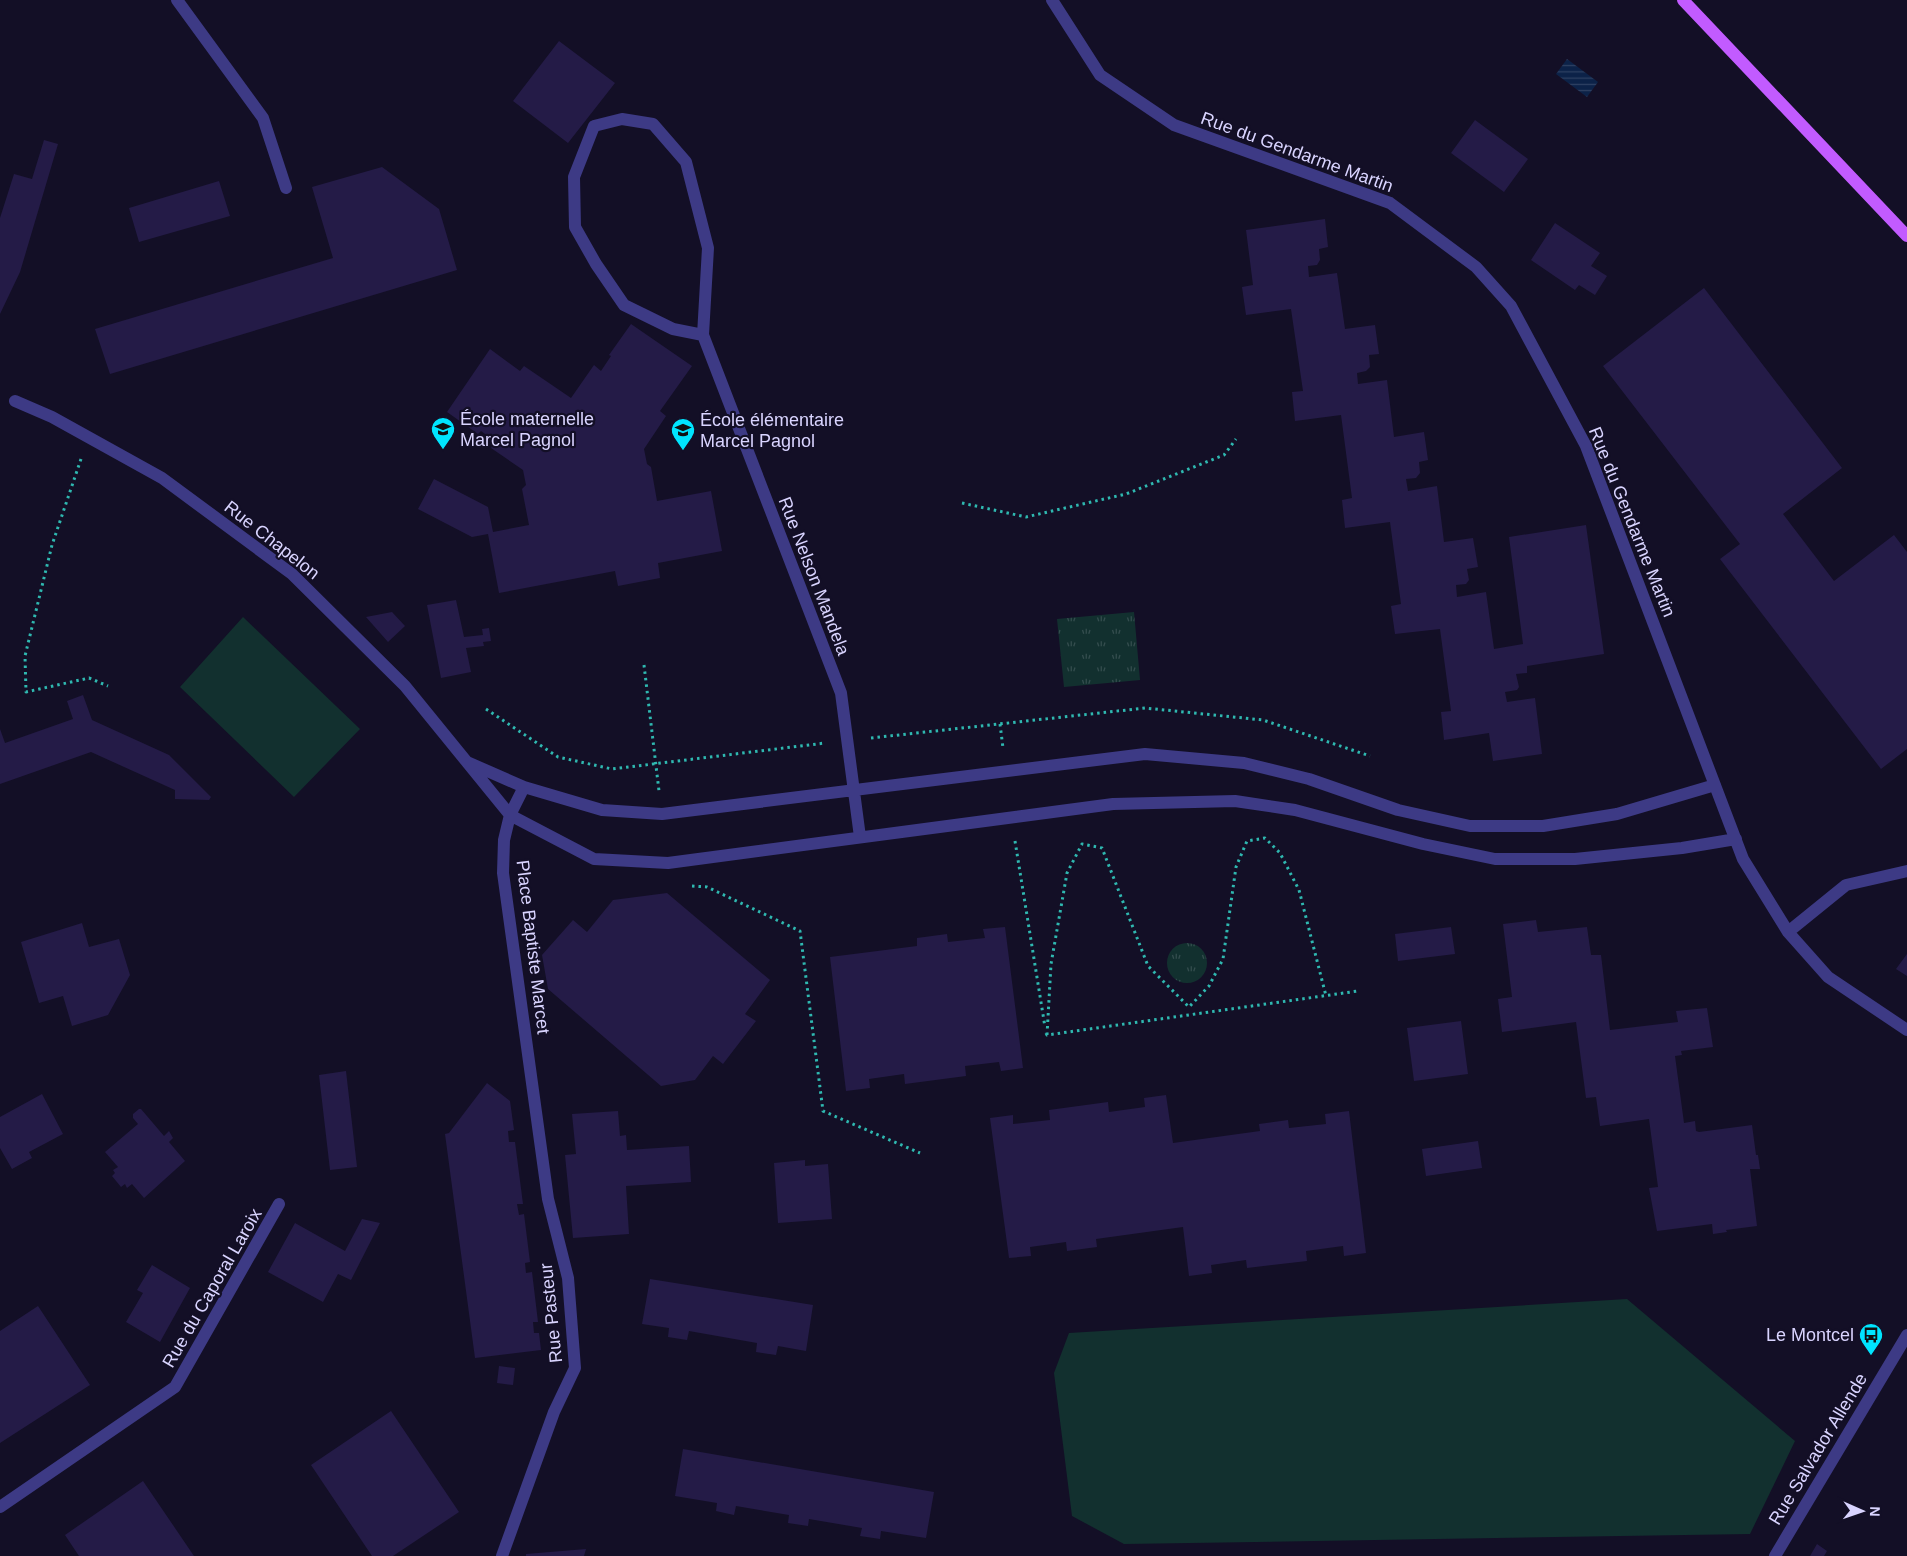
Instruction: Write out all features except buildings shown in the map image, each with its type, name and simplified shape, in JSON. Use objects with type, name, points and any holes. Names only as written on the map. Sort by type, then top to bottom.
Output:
[{"type":"main road","points":[[1683,0],[1907,236]]},
{"type":"street","points":[[177,0],[263,118],[286,188]]},
{"type":"street","name":"Rue du Gendarme Martin","points":[[1052,0],[1100,75],[1166,120],[1189,131],[1390,204],[1476,267],[1511,306],[1586,446],[1743,859],[1788,932],[1828,977],[1907,1030]]},
{"type":"street","name":"Rue Nelson Mandela","points":[[703,335],[673,329],[624,305],[596,264],[575,227],[574,177],[594,126],[622,119],[653,124],[686,162],[708,248],[703,335],[841,693],[860,837]]},
{"type":"street","name":"Rue Chapelon","points":[[15,401],[52,417],[162,478],[292,574],[405,686],[510,815]]},
{"type":"street","points":[[465,761],[524,787],[602,810],[662,814],[1145,754],[1244,763],[1309,779],[1398,810],[1470,826],[1543,826],[1618,814],[1715,785]]},
{"type":"street","name":"Place Baptiste Marcet","points":[[524,787],[510,815],[504,840],[503,873],[529,1056]]},
{"type":"street","points":[[510,815],[594,859],[668,863],[1113,804],[1235,801],[1295,810],[1423,844],[1495,860],[1575,859],[1682,848],[1736,839]]},
{"type":"street","points":[[1788,932],[1846,885],[1907,871]]},
{"type":"street","name":"Rue Pasteur","points":[[502,1556],[554,1412],[575,1368],[568,1278],[548,1199],[529,1056]]},
{"type":"street","name":"Rue du Caporal Laroix","points":[[0,1507],[175,1388],[279,1204]]},
{"type":"street","name":"Rue Salvador Allende","points":[[1775,1556],[1907,1335]]},
{"type":"path","points":[[89,437],[52,545],[25,656],[26,692],[89,678],[108,686]]},
{"type":"path","points":[[962,502],[1026,517],[1126,494],[1224,455],[1236,439]]},
{"type":"path","points":[[644,665],[662,814]]},
{"type":"path","points":[[486,709],[558,757],[612,769],[848,740],[1145,708],[1263,720],[1370,756]]},
{"type":"path","points":[[1000,724],[1006,771]]},
{"type":"path","points":[[1011,817],[1047,1035]]},
{"type":"path","points":[[1047,1035],[1051,964],[1067,873],[1082,844],[1102,848],[1148,966],[1189,1007],[1209,986],[1222,959],[1236,867],[1247,841],[1265,838],[1280,853],[1299,890],[1326,996]]},
{"type":"path","points":[[688,886],[707,887],[800,931],[823,1111],[920,1153]]},
{"type":"path","points":[[1047,1035],[1358,991]]},
{"type":"green space","points":[[1134,612],[1140,680],[1064,687],[1057,619]]},
{"type":"green space","points":[[243,617],[360,729],[294,797],[180,687]]},
{"type":"green space","points":[[1191,943],[1198,946],[1204,952],[1207,963],[1206,971],[1198,980],[1191,983],[1183,983],[1176,980],[1168,971],[1167,959],[1170,952],[1179,944]]},
{"type":"green space","points":[[1627,1299],[1795,1441],[1750,1534],[1124,1544],[1072,1516],[1054,1373],[1069,1333]]},
{"type":"water","points":[[1567,59],[1598,82],[1587,97],[1556,74]]},
{"type":"place","name":"École maternelle Marcel Pagnol","points":[[443,450]]},
{"type":"place","name":"École élémentaire Marcel Pagnol","points":[[683,451]]},
{"type":"place","name":"Le Montcel","points":[[1871,1356]]}]
